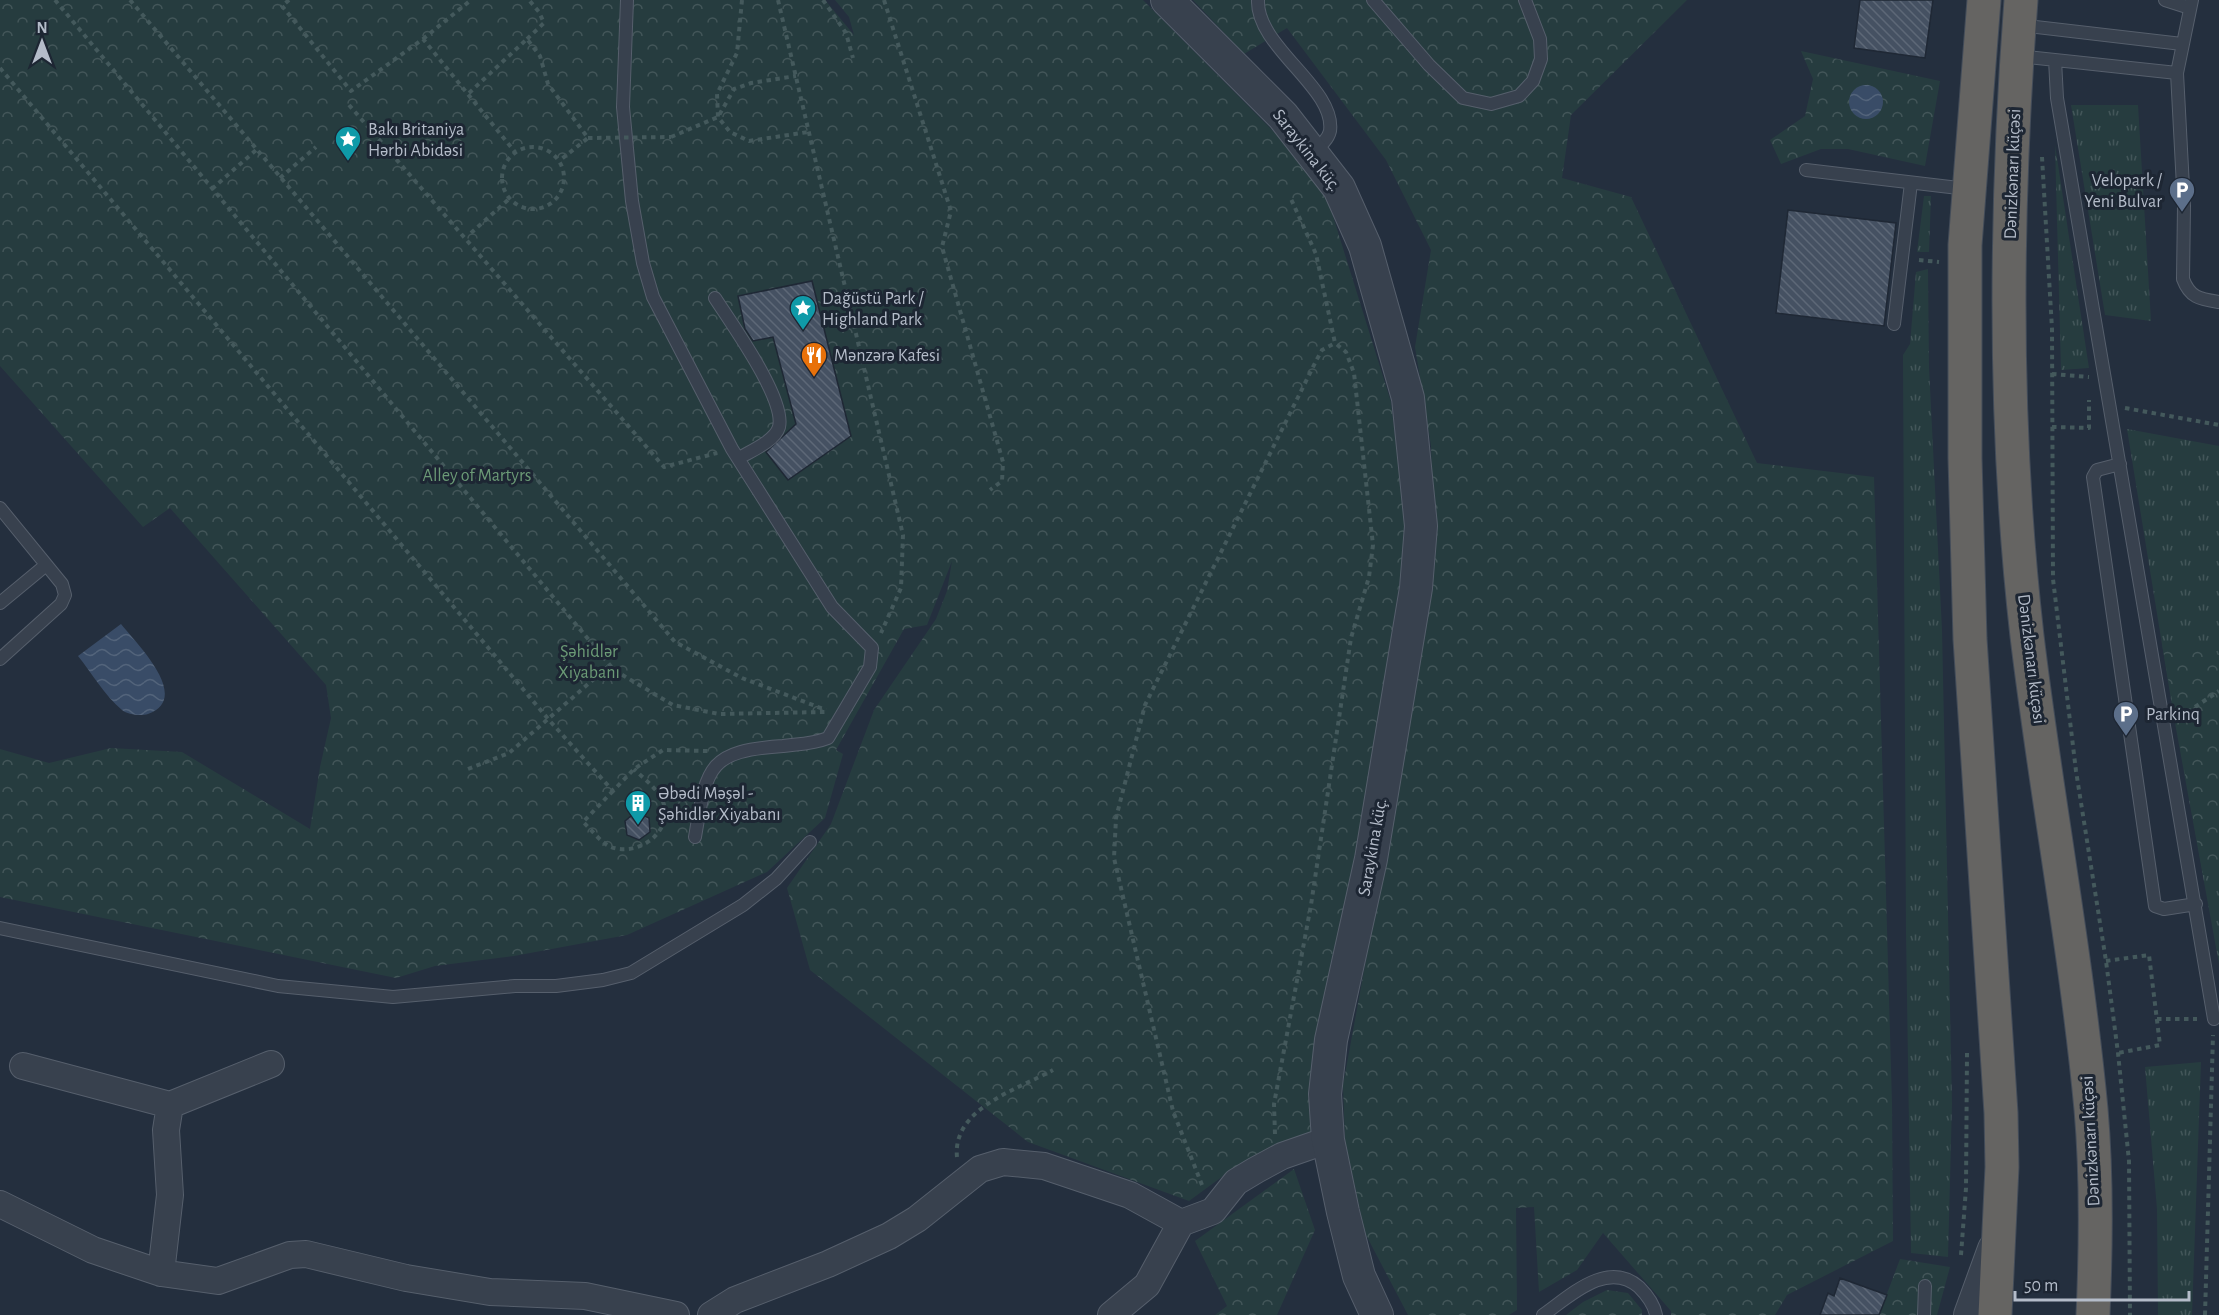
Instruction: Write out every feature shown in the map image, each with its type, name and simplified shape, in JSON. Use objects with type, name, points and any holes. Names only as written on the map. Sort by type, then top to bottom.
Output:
[{"type":"highway","points":[[1984,0],[1968,189],[1964,308],[1970,639],[2001,1113],[2000,1234],[1995,1315]]},
{"type":"highway","name":"Dənizkənarı küçəsi","points":[[2019,27],[2009,247],[2018,537],[2028,636],[2066,904],[2091,1112],[2093,1315]]},
{"type":"street","name":"Saraykina küç.","points":[[1167,0],[1283,116],[1313,152],[1338,188],[1365,246],[1408,398],[1419,496],[1419,552],[1411,621],[1371,859],[1331,1040],[1325,1094],[1329,1140],[1354,1258],[1368,1299],[1377,1315]]},
{"type":"street","points":[[23,1066],[170,1105],[270,1064]]},
{"type":"street","points":[[161,1273],[170,1195],[166,1130],[170,1105]]},
{"type":"street","points":[[1111,1315],[1147,1285],[1182,1223],[1213,1211],[1236,1182],[1282,1156],[1329,1140]]},
{"type":"street","points":[[711,1315],[735,1300],[828,1264],[889,1236],[917,1219],[980,1169],[1003,1162],[1030,1163],[1130,1195],[1182,1223]]},
{"type":"street","points":[[0,1204],[93,1250],[161,1273],[218,1281],[290,1255],[306,1254],[406,1278],[490,1292],[585,1296],[676,1315]]},
{"type":"street","points":[[1970,1315],[2000,1234]]},
{"type":"lane","points":[[627,0],[623,106],[632,201],[643,263],[653,297],[735,454],[832,607],[872,648],[870,667],[828,738],[816,743],[755,748],[732,753],[717,762],[707,775],[695,837]]},
{"type":"lane","points":[[1258,0],[1261,23],[1325,105],[1330,131],[1324,143],[1313,152]]},
{"type":"lane","points":[[1373,0],[1429,65],[1462,98],[1491,104],[1519,96],[1533,81],[1541,59],[1540,39],[1525,0]]},
{"type":"lane","points":[[2165,0],[2191,4],[2177,73],[2184,206],[2183,279],[2187,289],[2194,297],[2219,302]]},
{"type":"lane","points":[[2019,27],[2182,44]]},
{"type":"lane","points":[[2019,27],[2055,60],[2177,73]]},
{"type":"lane","points":[[2055,60],[2057,98],[2214,1019]]},
{"type":"lane","points":[[1806,170],[1968,189]]},
{"type":"lane","points":[[1894,324],[1911,183]]},
{"type":"lane","points":[[715,298],[765,379],[779,410],[778,428],[769,440],[735,454]]},
{"type":"lane","points":[[2120,464],[2097,470],[2093,477],[2155,906],[2164,909],[2196,904]]},
{"type":"lane","points":[[0,508],[62,584],[65,595],[61,604],[0,660]]},
{"type":"lane","points":[[0,603],[46,565]]},
{"type":"lane","points":[[0,928],[278,986],[393,997],[515,986],[556,986],[631,973],[743,905],[776,879],[810,842]]},
{"type":"lane","points":[[1543,1315],[1587,1284],[1601,1278],[1618,1276],[1631,1281],[1645,1293],[1656,1315]]},
{"type":"lane","points":[[1924,1315],[1925,1287]]},
{"type":"path","points":[[55,0],[610,665],[673,705],[719,714],[833,712],[742,678],[675,642],[130,0]]},
{"type":"path","points":[[289,0],[282,6],[351,91],[423,39],[471,0]]},
{"type":"path","points":[[469,93],[544,23],[539,12],[529,0]]},
{"type":"path","points":[[742,0],[737,53],[717,94],[718,117],[730,132],[749,141],[808,132]]},
{"type":"path","points":[[778,0],[903,535],[901,588],[872,648]]},
{"type":"path","points":[[823,0],[846,33],[853,58]]},
{"type":"path","points":[[884,0],[951,211],[942,247],[1004,462],[1002,481],[990,490]]},
{"type":"path","points":[[423,39],[515,152]]},
{"type":"path","points":[[527,39],[540,56],[548,84],[588,138]]},
{"type":"path","points":[[0,68],[549,720],[613,791]]},
{"type":"path","points":[[560,161],[588,138],[671,137],[718,117],[734,89],[751,83],[796,76]]},
{"type":"path","points":[[349,105],[664,467],[735,454]]},
{"type":"path","points":[[280,178],[316,147]]},
{"type":"path","points":[[524,147],[544,148],[560,161],[563,171],[562,191],[549,206],[528,210],[509,200],[501,180],[502,169],[515,152],[524,147]]},
{"type":"path","points":[[212,189],[256,150]]},
{"type":"path","points":[[2042,156],[2052,374],[2054,579],[2076,771],[2118,1053],[2129,1161],[2130,1315]]},
{"type":"path","points":[[471,233],[509,200]]},
{"type":"path","points":[[1282,1156],[1275,1132],[1274,1104],[1311,905],[1351,638],[1369,577],[1373,545],[1354,373],[1346,352],[1335,344],[1316,254],[1291,200]]},
{"type":"path","points":[[1213,1211],[1173,1111],[1114,858],[1116,818],[1145,705],[1316,361],[1322,350],[1335,344]]},
{"type":"path","points":[[2052,374],[2089,377]]},
{"type":"path","points":[[2109,405],[2219,425]]},
{"type":"path","points":[[2052,427],[2089,428]]},
{"type":"path","points":[[468,769],[509,753],[610,665]]},
{"type":"path","points":[[2164,728],[2219,691]]},
{"type":"path","points":[[634,769],[660,796],[666,813],[662,827],[650,841],[638,849],[623,850],[608,846],[583,822],[634,769],[663,750],[701,751]]},
{"type":"path","points":[[2106,961],[2149,955],[2160,1045],[2118,1053]]},
{"type":"path","points":[[2157,1019],[2214,1019],[2205,1315]]},
{"type":"path","points":[[960,1184],[956,1144],[975,1112],[1053,1070]]},
{"type":"green space","points":[[0,0],[825,0],[854,35],[849,17],[835,0],[1143,0],[1275,133],[1327,197],[1391,402],[1407,536],[1312,1140],[1234,1168],[1189,1201],[1028,1142],[810,970],[787,888],[831,824],[874,710],[936,619],[947,591],[952,561],[927,625],[904,629],[836,750],[843,754],[825,818],[767,872],[627,935],[514,956],[435,966],[396,978],[0,897],[0,749],[49,763],[111,748],[182,752],[310,829],[331,718],[326,685],[170,508],[143,527],[0,366]]},
{"type":"green space","points":[[1193,0],[1687,0],[1571,115],[1562,178],[1631,197],[1757,463],[1874,477],[1892,1103],[1893,1241],[1787,1295],[1775,1315],[1671,1315],[1671,1311],[1603,1233],[1577,1270],[1539,1292],[1534,1207],[1516,1208],[1517,1310],[1509,1315],[1408,1315],[1365,1233],[1345,1141],[1343,1085],[1411,715],[1434,540],[1431,446],[1415,347],[1431,250],[1386,160],[1287,28],[1244,54]]},
{"type":"green space","points":[[1801,51],[1940,81],[1925,166],[1848,149],[1821,149],[1781,164],[1770,140],[1805,116],[1813,79]]},
{"type":"green space","points":[[2071,105],[2138,105],[2151,321],[2105,315]]},
{"type":"green space","points":[[2055,145],[2089,368],[2061,370]]},
{"type":"green space","points":[[1924,196],[1931,196],[1929,252],[1917,252]]},
{"type":"green space","points":[[1928,269],[1929,367],[1942,630],[1952,1103],[1948,1257],[1911,1253],[1906,932],[1903,355],[1910,344],[1916,272]]},
{"type":"green space","points":[[2127,429],[2219,446],[2219,964],[2173,712]]},
{"type":"green space","points":[[2162,644],[2219,655],[2219,878],[2203,875]]},
{"type":"green space","points":[[2201,1062],[2192,1315],[2158,1315],[2157,1209],[2145,1067]]},
{"type":"green space","points":[[1294,1169],[1315,1230],[1277,1315],[1215,1315],[1227,1306],[1195,1241]]},
{"type":"green space","points":[[1900,1259],[1950,1267],[1937,1315],[1879,1315]]},
{"type":"green space","points":[[1607,1290],[1628,1293],[1642,1310],[1642,1315],[1566,1315],[1583,1302]]},
{"type":"water","points":[[1866,85],[1878,90],[1883,102],[1878,114],[1866,119],[1854,114],[1849,102],[1854,90]]},
{"type":"water","points":[[121,624],[148,656],[163,683],[165,696],[160,706],[148,714],[135,715],[122,710],[104,691],[78,656]]},
{"type":"building","points":[[1860,0],[1933,0],[1925,58],[1854,48]]},
{"type":"building","points":[[1788,210],[1896,223],[1884,326],[1776,313]]},
{"type":"building","points":[[812,281],[851,436],[788,480],[766,452],[796,424],[773,337],[753,341],[745,329],[738,296]]},
{"type":"building","name":"Əbədi Məşəl - Şəhidlər Xiyabanı","points":[[636,812],[649,818],[650,832],[639,840],[627,835],[625,821]]},
{"type":"building","points":[[1840,1278],[1887,1295],[1879,1315],[1820,1315],[1828,1293],[1834,1296]]},
{"type":"place","name":"Bakı Britaniya Hərbi Abidəsi","points":[[348,162]]},
{"type":"place","name":"Velopark / Yeni Bulvar","points":[[2182,213]]},
{"type":"place","name":"Dağüstü Park / Highland Park","points":[[803,331]]},
{"type":"place","name":"Mənzərə Kafesi","points":[[814,378]]},
{"type":"place","name":"Parkinq","points":[[2126,737]]},
{"type":"place","name":"Əbədi Məşəl - Şəhidlər Xiyabanı","points":[[638,826]]},
{"type":"park label","name":"Alley of Martyrs","points":[[477,475]]},
{"type":"park label","name":"Şəhidlər Xiyabanı","points":[[589,661]]}]
